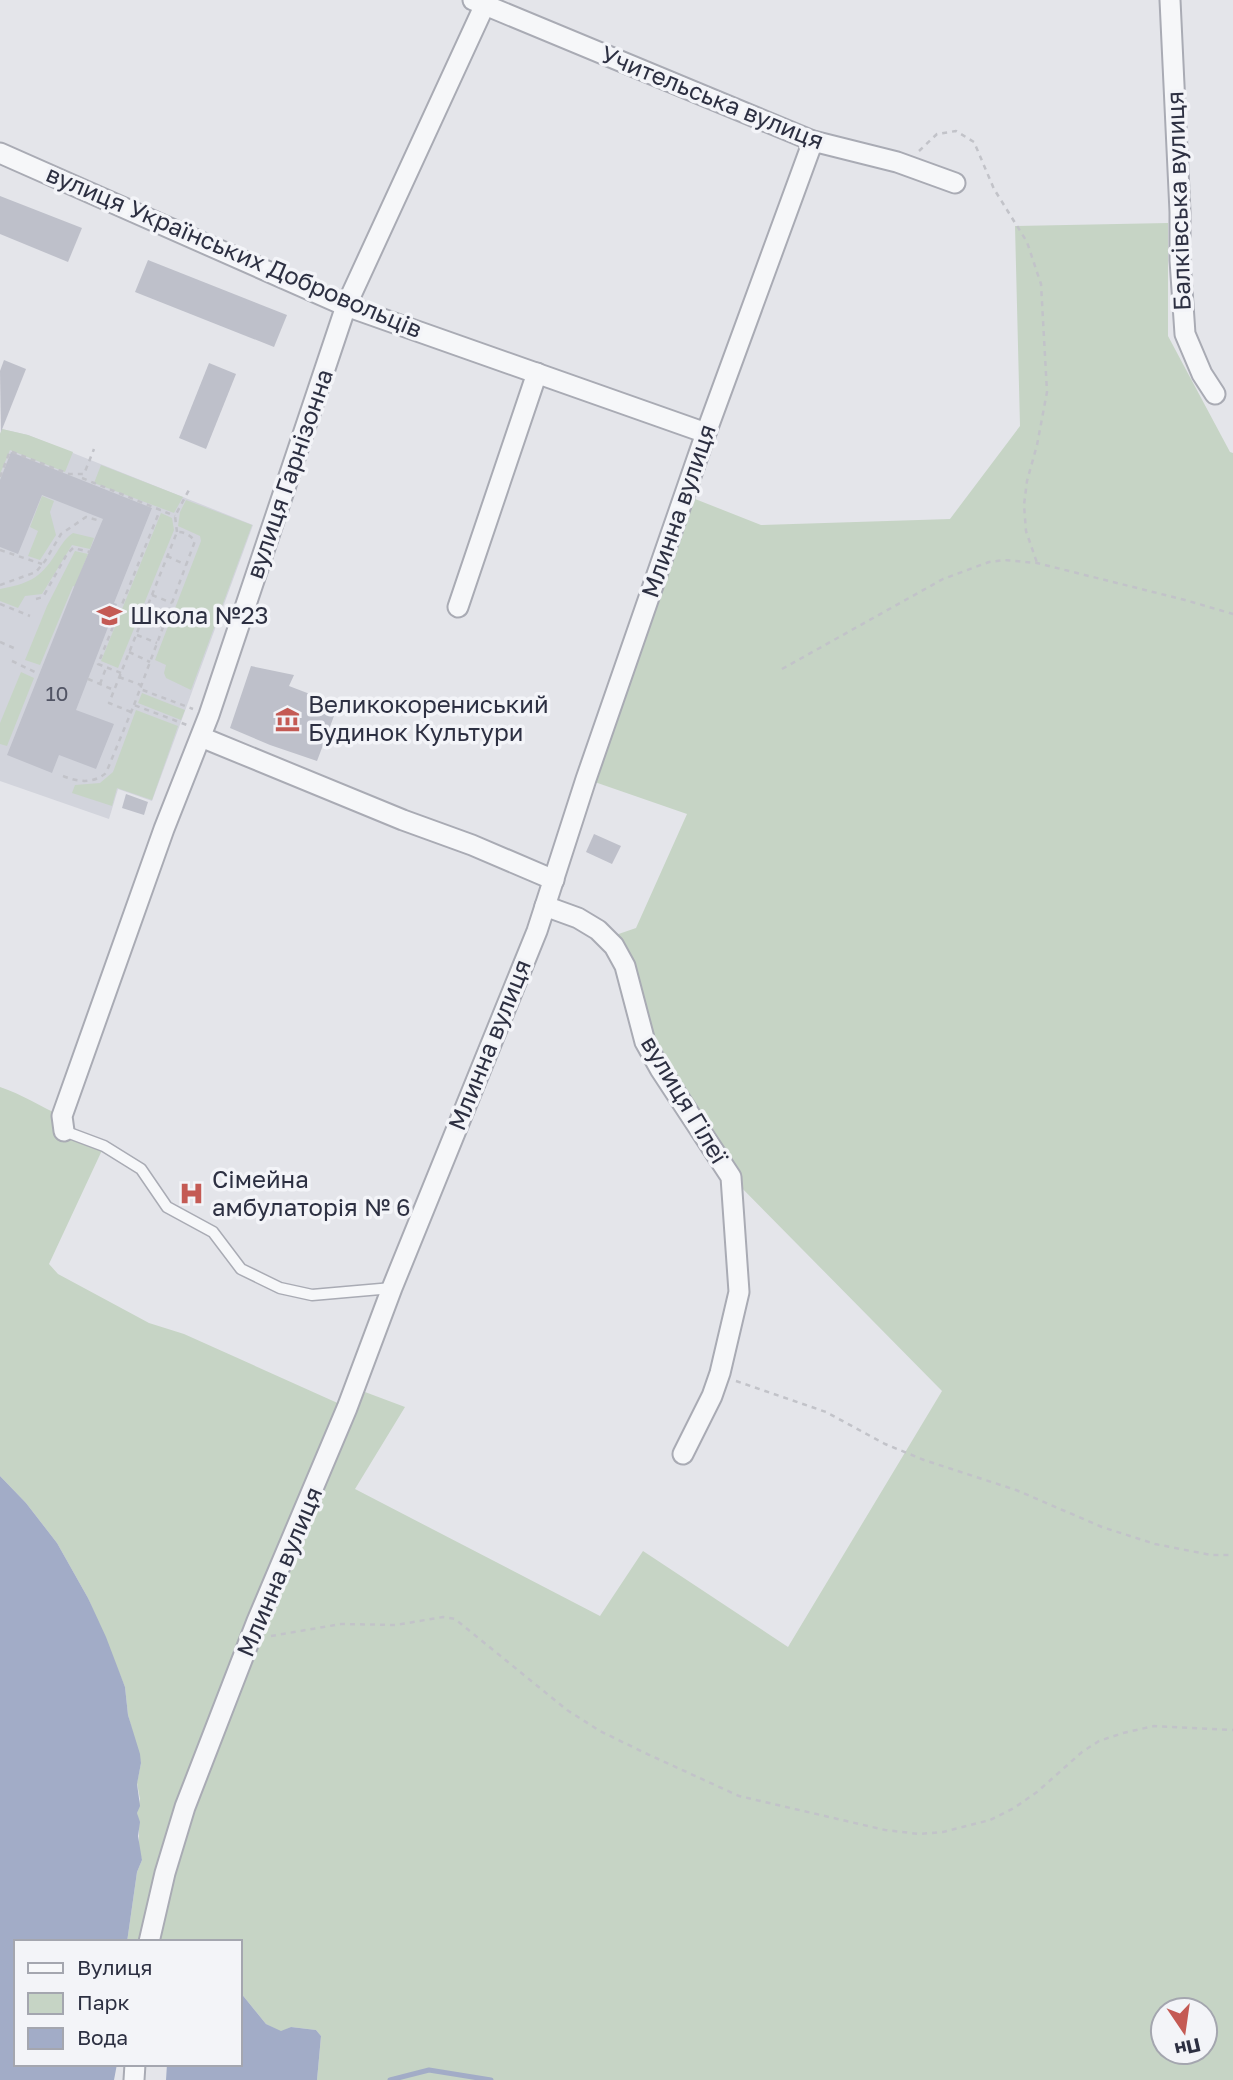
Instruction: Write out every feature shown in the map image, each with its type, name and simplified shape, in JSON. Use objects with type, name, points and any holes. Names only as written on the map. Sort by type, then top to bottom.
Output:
[{"type":"street","name":"Балківська вулиця","points":[[1170,0],[1185,334],[1202,374],[1215,394]]},
{"type":"street","name":"Учительська вулиця","points":[[482,2],[813,141],[897,162],[956,183]]},
{"type":"street","name":"вулиця Гарнізонна","points":[[63,1124],[164,829],[204,728],[346,306],[482,2]]},
{"type":"street","name":"Млинна вулиця","points":[[149,1940],[165,1873],[185,1807],[537,931],[586,779],[706,433],[813,141]]},
{"type":"street","name":"вулиця Українських Добровольців","points":[[0,153],[346,306],[706,433]]},
{"type":"street","points":[[458,607],[537,373]]},
{"type":"street","points":[[204,728],[403,820],[472,845],[554,880]]},
{"type":"street","name":"вулиця Гілеї","points":[[545,905],[578,918],[598,930],[620,955],[645,1042],[730,1177],[739,1292],[720,1373],[712,1396],[683,1454]]},
{"type":"lane","points":[[63,1124],[141,1169],[167,1207],[212,1232],[241,1269],[280,1287],[312,1296],[392,1288]]},
{"type":"path","points":[[897,162],[923,149],[937,134],[956,131],[967,136],[974,142],[993,189],[1027,242],[1041,284],[1047,392],[1024,505],[1026,531],[1037,563]]},
{"type":"path","points":[[82,477],[94,449]]},
{"type":"path","points":[[0,477],[10,451],[82,477],[175,516]]},
{"type":"path","points":[[131,712],[109,703],[177,533],[175,516],[190,488]]},
{"type":"path","points":[[160,510],[98,664],[204,728]]},
{"type":"path","points":[[0,586],[36,572],[61,534],[86,517],[97,520],[98,517]]},
{"type":"path","points":[[63,776],[76,781],[88,781],[100,778],[106,772],[195,541],[182,532],[177,533]]},
{"type":"path","points":[[36,599],[43,597],[73,548],[90,552]]},
{"type":"path","points":[[0,550],[42,564]]},
{"type":"path","points":[[167,556],[186,565]]},
{"type":"path","points":[[782,669],[943,579],[970,567],[1004,560],[1037,563],[1233,614]]},
{"type":"path","points":[[152,595],[172,603]]},
{"type":"path","points":[[0,604],[30,616]]},
{"type":"path","points":[[136,634],[157,643]]},
{"type":"path","points":[[0,642],[16,649]]},
{"type":"path","points":[[129,652],[150,662]]},
{"type":"path","points":[[12,661],[40,674]]},
{"type":"path","points":[[100,684],[106,668]]},
{"type":"path","points":[[88,679],[114,690]]},
{"type":"path","points":[[134,705],[204,728]]},
{"type":"path","points":[[720,1373],[740,1383],[826,1412],[885,1444],[924,1460],[1016,1490],[1102,1527],[1155,1544],[1211,1555],[1233,1555]]},
{"type":"path","points":[[250,1640],[341,1624],[396,1625],[443,1617],[455,1619],[567,1710],[600,1731],[695,1778],[739,1796],[885,1830],[943,1832],[990,1820],[1037,1792],[1082,1752],[1099,1741],[1123,1733],[1154,1726],[1233,1730]]},
{"type":"shaded area","name":"Школа №23","points":[[2,429],[28,435],[253,525],[152,801],[118,789],[109,819],[0,781]]},
{"type":"green space","points":[[1168,223],[1168,336],[1230,452],[1233,453],[1233,2080],[317,2080],[321,2036],[316,2030],[291,2027],[281,2032],[266,2024],[242,1994],[242,1940],[157,1940],[191,1808],[254,1645],[365,1392],[405,1407],[355,1489],[600,1616],[643,1551],[788,1647],[942,1391],[731,1177],[660,1069],[607,938],[636,928],[687,814],[586,779],[685,495],[761,525],[950,519],[1020,426],[1015,226]]},
{"type":"green space","points":[[2,429],[28,435],[73,452],[65,472],[10,450],[0,474]]},
{"type":"green space","points":[[101,465],[183,497],[174,513],[94,483]]},
{"type":"green space","points":[[42,496],[54,501],[50,512],[56,535],[40,560],[28,556],[38,531],[30,527]]},
{"type":"green space","points":[[186,500],[252,525],[191,690],[166,678],[166,665],[155,660],[201,541],[200,536],[178,526],[180,512]]},
{"type":"green space","points":[[161,513],[172,518],[174,530],[118,668],[101,661]]},
{"type":"green space","points":[[73,533],[94,538],[90,549],[72,545],[42,594],[25,596],[18,608],[0,601],[0,589],[18,585],[38,575]]},
{"type":"green space","points":[[75,551],[88,554],[78,579],[90,592],[73,586],[40,665],[25,660],[47,606]]},
{"type":"green space","points":[[21,672],[34,678],[7,746],[0,744],[0,723]]},
{"type":"green space","points":[[142,693],[185,710],[181,720],[138,703]]},
{"type":"green space","points":[[136,710],[178,726],[152,800],[117,788],[112,806],[72,793],[75,785],[100,783],[113,772]]},
{"type":"green space","points":[[0,1087],[62,1116],[64,1131],[104,1146],[49,1264],[58,1274],[149,1323],[184,1334],[342,1405],[142,1940],[127,1940],[137,1872],[142,1860],[137,1813],[140,1799],[137,1783],[141,1763],[128,1715],[125,1687],[88,1598],[57,1543],[26,1503],[0,1476]]},
{"type":"water","points":[[0,1476],[26,1503],[57,1543],[88,1598],[125,1687],[128,1715],[141,1763],[137,1784],[140,1806],[137,1813],[142,1860],[137,1872],[127,1940],[14,1940],[14,2066],[117,2066],[114,2080],[0,2080]]},
{"type":"water","points":[[242,1994],[266,2024],[281,2031],[291,2027],[316,2030],[321,2036],[317,2080],[166,2080],[167,2066],[242,2066]]},
{"type":"building","points":[[0,196],[82,228],[68,262],[0,234]]},
{"type":"building","points":[[148,260],[287,315],[274,347],[135,292]]},
{"type":"building","points":[[4,360],[26,369],[1,432],[0,371]]},
{"type":"building","points":[[209,363],[236,374],[206,449],[179,438]]},
{"type":"building","points":[[11,452],[152,508],[114,603],[117,604],[76,710],[114,724],[96,769],[59,755],[52,773],[7,755],[103,519],[42,495],[18,554],[0,547],[0,480]]},
{"type":"building","points":[[251,666],[294,675],[289,686],[336,704],[317,761],[230,728]]},
{"type":"building","points":[[126,794],[148,802],[144,815],[122,808]]},
{"type":"building","points":[[594,834],[621,846],[612,864],[586,852]]},
{"type":"waterway","points":[[390,2080],[429,2070],[491,2080]]},
{"type":"place","name":"Школа №23","points":[[110,616]]},
{"type":"place","name":"Великокорениський Будинок Культури","points":[[288,719]]},
{"type":"place","name":"Сімейна амбулаторія № 6","points":[[192,1194]]}]
